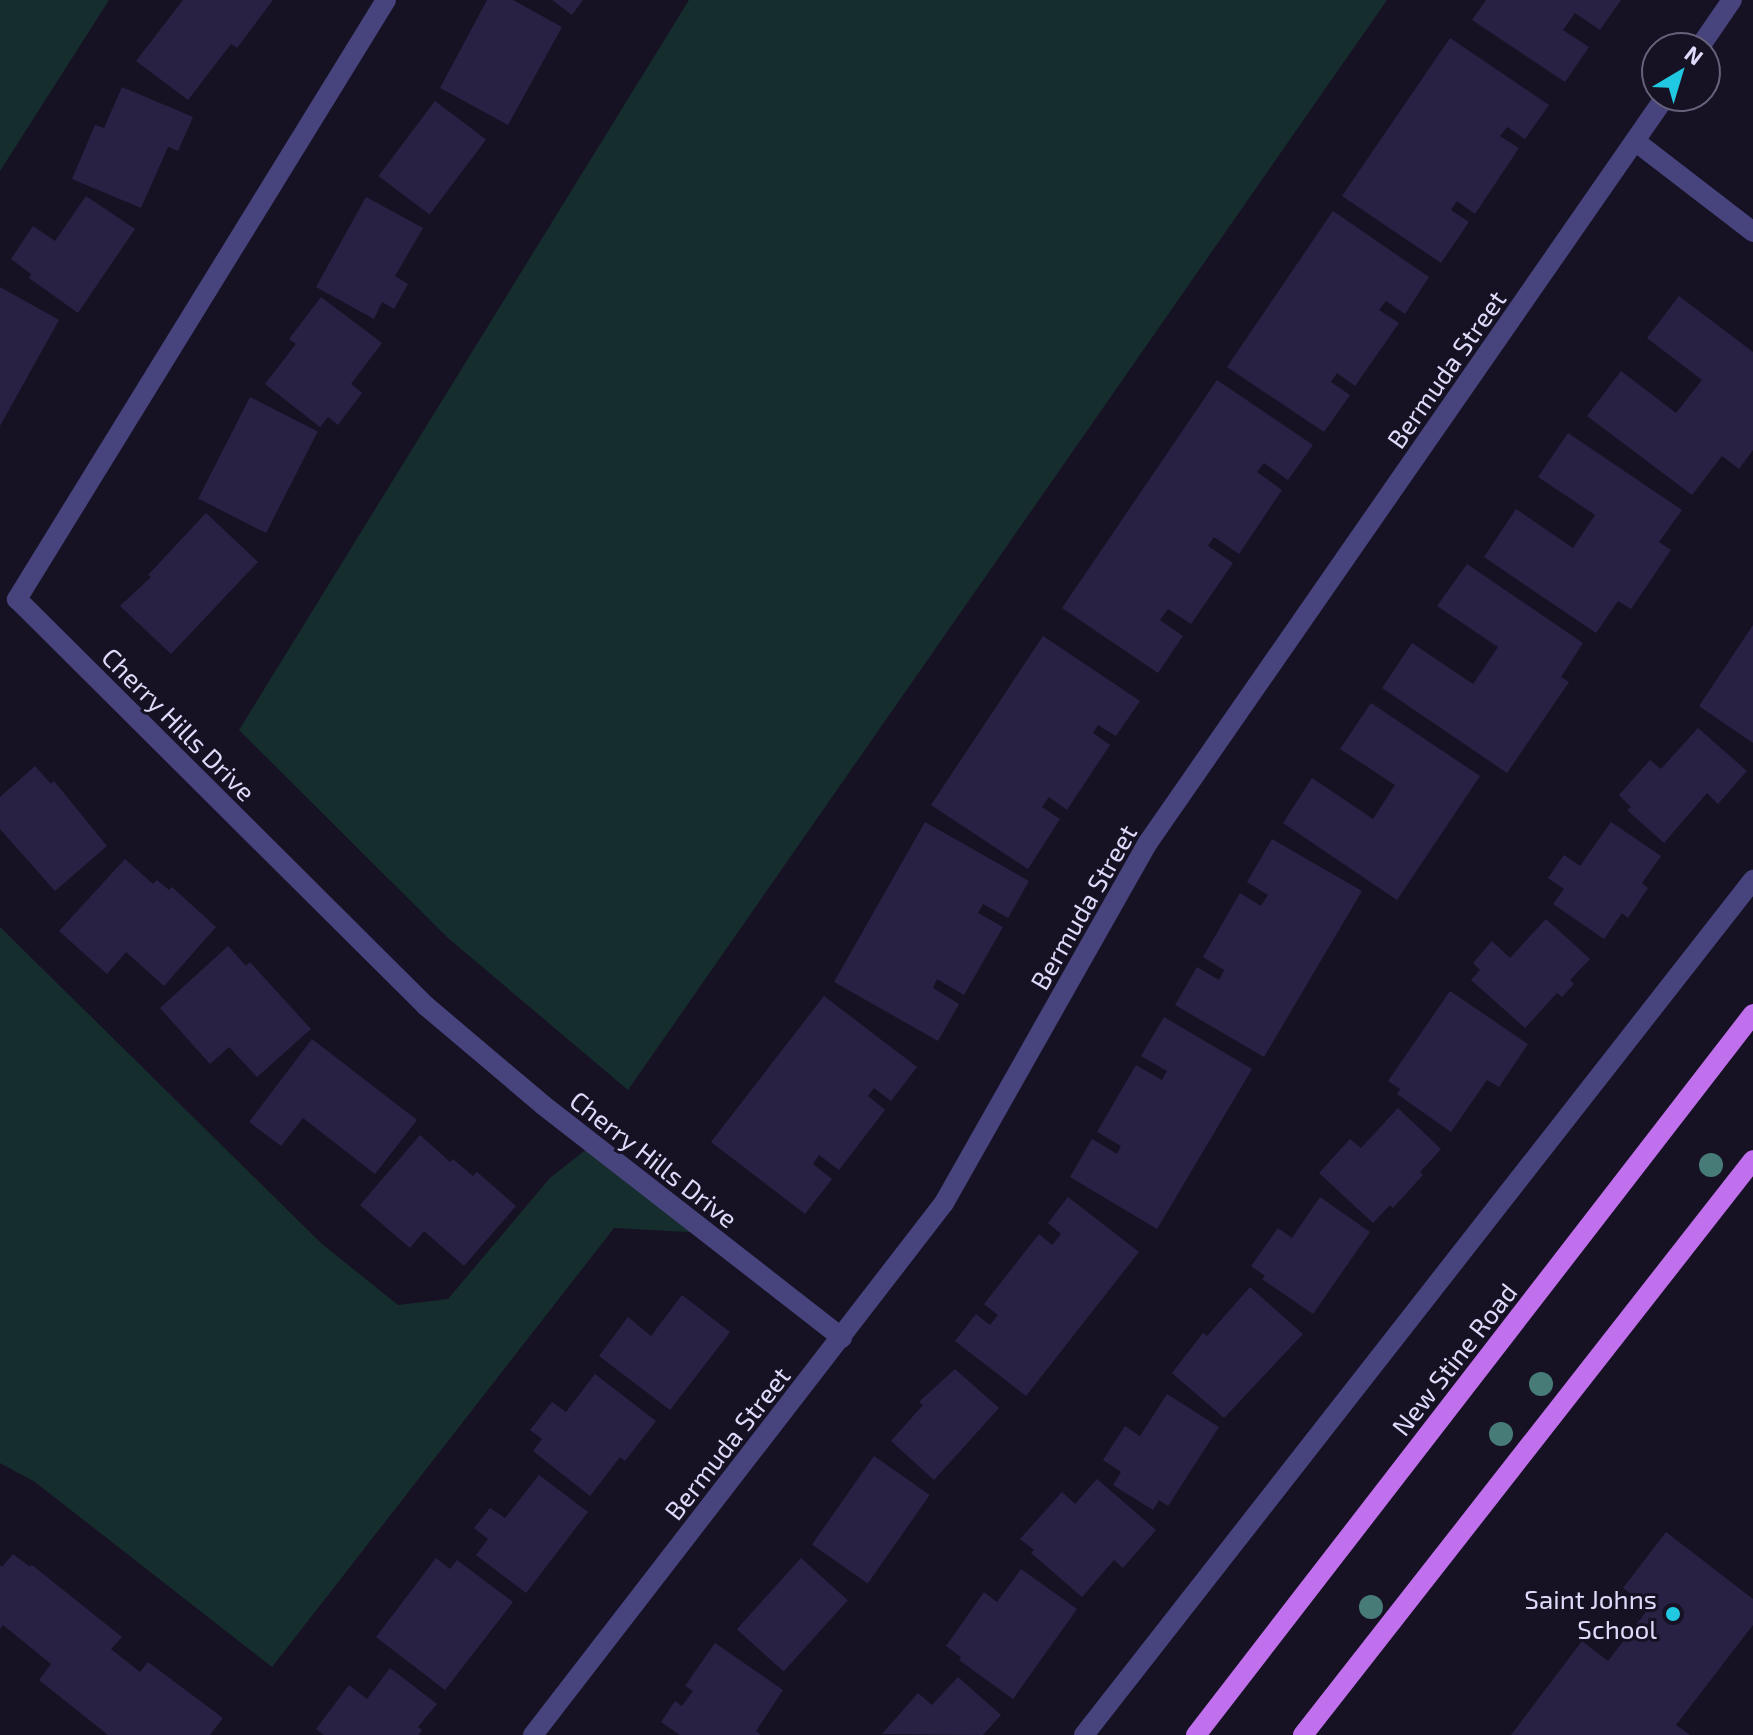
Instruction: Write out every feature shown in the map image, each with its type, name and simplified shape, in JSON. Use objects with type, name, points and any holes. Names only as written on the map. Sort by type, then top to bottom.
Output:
[{"type":"main road","name":"New Stine Road","points":[[1196,1735],[1753,1014]]},
{"type":"main road","points":[[1303,1735],[1753,1160]]},
{"type":"street","name":"Cherry Hills Drive","points":[[386,0],[17,599],[426,1006],[543,1105],[842,1338]]},
{"type":"street","points":[[1710,32],[1732,0]]},
{"type":"street","name":"Bermuda Street","points":[[533,1735],[944,1203],[1147,844],[1655,112]]},
{"type":"street","points":[[1635,141],[1753,232]]},
{"type":"street","points":[[1084,1735],[1753,880]]},
{"type":"green space","points":[[0,0],[109,0],[0,171]]},
{"type":"green space","points":[[689,0],[1387,0],[628,1090],[448,938],[239,730]]},
{"type":"green space","points":[[0,927],[322,1244],[398,1305],[448,1299],[550,1178],[593,1144],[707,1233],[614,1228],[272,1667],[35,1482],[0,1463]]},
{"type":"building","points":[[183,0],[273,0],[237,48],[231,44],[188,100],[136,61]]},
{"type":"building","points":[[487,0],[513,0],[562,27],[508,125],[440,88]]},
{"type":"building","points":[[552,0],[583,0],[572,15]]},
{"type":"building","points":[[1486,0],[1621,0],[1600,30],[1575,13],[1563,30],[1589,47],[1565,82],[1472,20]]},
{"type":"building","points":[[1450,38],[1549,105],[1525,139],[1507,127],[1500,136],[1519,148],[1475,214],[1457,201],[1451,210],[1469,222],[1441,263],[1342,196]]},
{"type":"building","points":[[122,87],[193,117],[178,151],[168,147],[141,208],[72,179],[95,125],[104,128]]},
{"type":"building","points":[[435,101],[486,140],[430,215],[378,176]]},
{"type":"building","points":[[86,196],[135,229],[78,313],[29,278],[31,274],[11,259],[33,226],[55,241]]},
{"type":"building","points":[[366,197],[423,228],[395,276],[408,284],[394,309],[382,302],[374,319],[316,287]]},
{"type":"building","points":[[1333,211],[1429,277],[1405,314],[1386,301],[1379,310],[1399,323],[1355,386],[1337,373],[1331,382],[1350,395],[1324,432],[1227,367]]},
{"type":"building","points":[[0,287],[59,320],[0,426]]},
{"type":"building","points":[[1679,296],[1753,352],[1753,450],[1739,469],[1722,456],[1692,495],[1587,416],[1621,371],[1676,413],[1702,380],[1647,338]]},
{"type":"building","points":[[321,297],[382,343],[351,384],[362,393],[338,425],[328,417],[320,427],[265,384],[296,344],[289,339]]},
{"type":"building","points":[[1217,380],[1313,445],[1288,480],[1264,463],[1257,472],[1282,490],[1239,554],[1214,537],[1208,546],[1233,563],[1191,624],[1168,609],[1160,620],[1183,636],[1158,673],[1062,608]]},
{"type":"building","points":[[250,397],[318,432],[266,533],[198,499]]},
{"type":"building","points":[[1568,433],[1682,510],[1659,542],[1671,550],[1631,609],[1618,601],[1596,633],[1484,557],[1516,509],[1573,548],[1595,515],[1538,477]]},
{"type":"building","points":[[206,513],[258,562],[171,654],[120,606],[151,577],[148,575]]},
{"type":"building","points":[[1467,564],[1583,643],[1561,677],[1569,682],[1507,773],[1382,688],[1412,643],[1473,684],[1498,647],[1437,606]]},
{"type":"building","points":[[1753,625],[1753,743],[1699,706]]},
{"type":"building","points":[[1043,636],[1140,701],[1116,736],[1098,725],[1093,733],[1110,745],[1067,810],[1049,797],[1042,807],[1060,819],[1028,869],[931,805]]},
{"type":"building","points":[[1371,703],[1480,776],[1397,900],[1283,823],[1312,778],[1373,819],[1395,785],[1340,749]]},
{"type":"building","points":[[1698,728],[1747,771],[1718,804],[1707,793],[1664,843],[1627,810],[1631,807],[1619,795],[1650,760],[1661,769]]},
{"type":"building","points":[[35,766],[51,784],[54,781],[107,846],[55,891],[0,829],[0,797]]},
{"type":"building","points":[[925,822],[1029,881],[1008,918],[983,904],[978,913],[1003,927],[964,995],[937,979],[933,988],[959,1004],[938,1041],[834,982]]},
{"type":"building","points":[[1611,822],[1661,856],[1642,883],[1648,888],[1628,918],[1622,913],[1604,939],[1553,904],[1564,889],[1548,878],[1564,855],[1580,866]]},
{"type":"building","points":[[1272,839],[1362,891],[1264,1057],[1175,1005],[1197,967],[1219,980],[1224,970],[1203,957],[1240,893],[1261,906],[1268,895],[1247,882]]},
{"type":"building","points":[[125,859],[153,884],[157,880],[169,890],[172,887],[216,927],[164,986],[126,952],[107,974],[59,931]]},
{"type":"building","points":[[1546,919],[1590,959],[1570,980],[1574,984],[1562,997],[1557,993],[1525,1028],[1471,980],[1480,970],[1473,963],[1492,941],[1510,958]]},
{"type":"building","points":[[228,946],[246,966],[250,962],[311,1029],[257,1077],[229,1047],[210,1064],[160,1008]]},
{"type":"building","points":[[1450,991],[1528,1044],[1499,1087],[1487,1080],[1451,1132],[1397,1094],[1400,1089],[1388,1081]]},
{"type":"building","points":[[824,996],[917,1067],[891,1101],[874,1088],[868,1096],[885,1110],[839,1170],[819,1155],[813,1164],[832,1179],[805,1214],[711,1142]]},
{"type":"building","points":[[1164,1017],[1252,1069],[1157,1229],[1070,1177],[1092,1139],[1117,1154],[1121,1146],[1097,1132],[1136,1065],[1162,1080],[1167,1071],[1141,1056]]},
{"type":"building","points":[[312,1039],[417,1120],[375,1174],[303,1118],[281,1146],[249,1122]]},
{"type":"building","points":[[1398,1108],[1441,1149],[1420,1172],[1423,1175],[1393,1208],[1390,1205],[1373,1223],[1319,1173],[1350,1139],[1361,1148]]},
{"type":"building","points":[[420,1135],[450,1162],[453,1159],[473,1176],[477,1172],[516,1206],[464,1266],[424,1231],[410,1248],[360,1205]]},
{"type":"building","points":[[1068,1197],[1139,1252],[1026,1396],[955,1341],[976,1314],[990,1325],[998,1315],[984,1304],[1039,1234],[1052,1245],[1061,1234],[1048,1223]]},
{"type":"building","points":[[1320,1197],[1370,1232],[1313,1314],[1262,1279],[1265,1276],[1251,1266],[1278,1228],[1292,1238]]},
{"type":"building","points":[[1250,1287],[1303,1334],[1224,1418],[1172,1373],[1203,1333],[1207,1336]]},
{"type":"building","points":[[682,1295],[730,1332],[670,1410],[599,1356],[628,1317],[651,1336]]},
{"type":"building","points":[[955,1369],[999,1408],[934,1480],[891,1441],[923,1405],[919,1402]]},
{"type":"building","points":[[595,1374],[656,1421],[625,1461],[620,1457],[590,1496],[533,1451],[542,1439],[530,1430],[552,1402],[566,1412]]},
{"type":"building","points":[[1167,1394],[1219,1427],[1168,1506],[1159,1500],[1153,1510],[1113,1485],[1121,1472],[1103,1460],[1125,1426],[1140,1436]]},
{"type":"building","points":[[874,1456],[930,1495],[868,1583],[812,1544]]},
{"type":"building","points":[[539,1475],[588,1512],[526,1593],[476,1555],[488,1539],[474,1528],[490,1508],[505,1518]]},
{"type":"building","points":[[1097,1479],[1156,1530],[1123,1568],[1114,1560],[1082,1597],[1031,1553],[1034,1550],[1020,1539],[1062,1492],[1075,1504]]},
{"type":"building","points":[[1666,1532],[1753,1599],[1753,1625],[1676,1725],[1690,1735],[1511,1735],[1582,1641],[1608,1661],[1649,1608],[1623,1588]]},
{"type":"building","points":[[13,1554],[30,1567],[32,1565],[122,1637],[111,1649],[140,1672],[148,1662],[223,1718],[210,1735],[108,1735],[39,1680],[51,1664],[3,1625],[0,1629],[0,1565],[2,1567]]},
{"type":"building","points":[[436,1558],[450,1569],[457,1560],[513,1602],[445,1690],[376,1637]]},
{"type":"building","points":[[801,1558],[848,1600],[784,1671],[737,1629]]},
{"type":"building","points":[[1021,1569],[1077,1609],[1013,1699],[959,1660],[961,1657],[946,1646],[984,1592],[997,1602]]},
{"type":"building","points":[[715,1643],[783,1690],[756,1731],[761,1735],[680,1735],[661,1722],[675,1701],[682,1706],[693,1691],[685,1686]]},
{"type":"building","points":[[390,1668],[437,1704],[418,1727],[422,1730],[419,1735],[324,1735],[316,1729],[349,1685],[367,1699]]},
{"type":"building","points":[[958,1677],[1001,1715],[983,1735],[882,1734],[918,1693],[932,1705]]},
{"type":"place","name":"Saint Johns School","points":[[1673,1614]]}]
